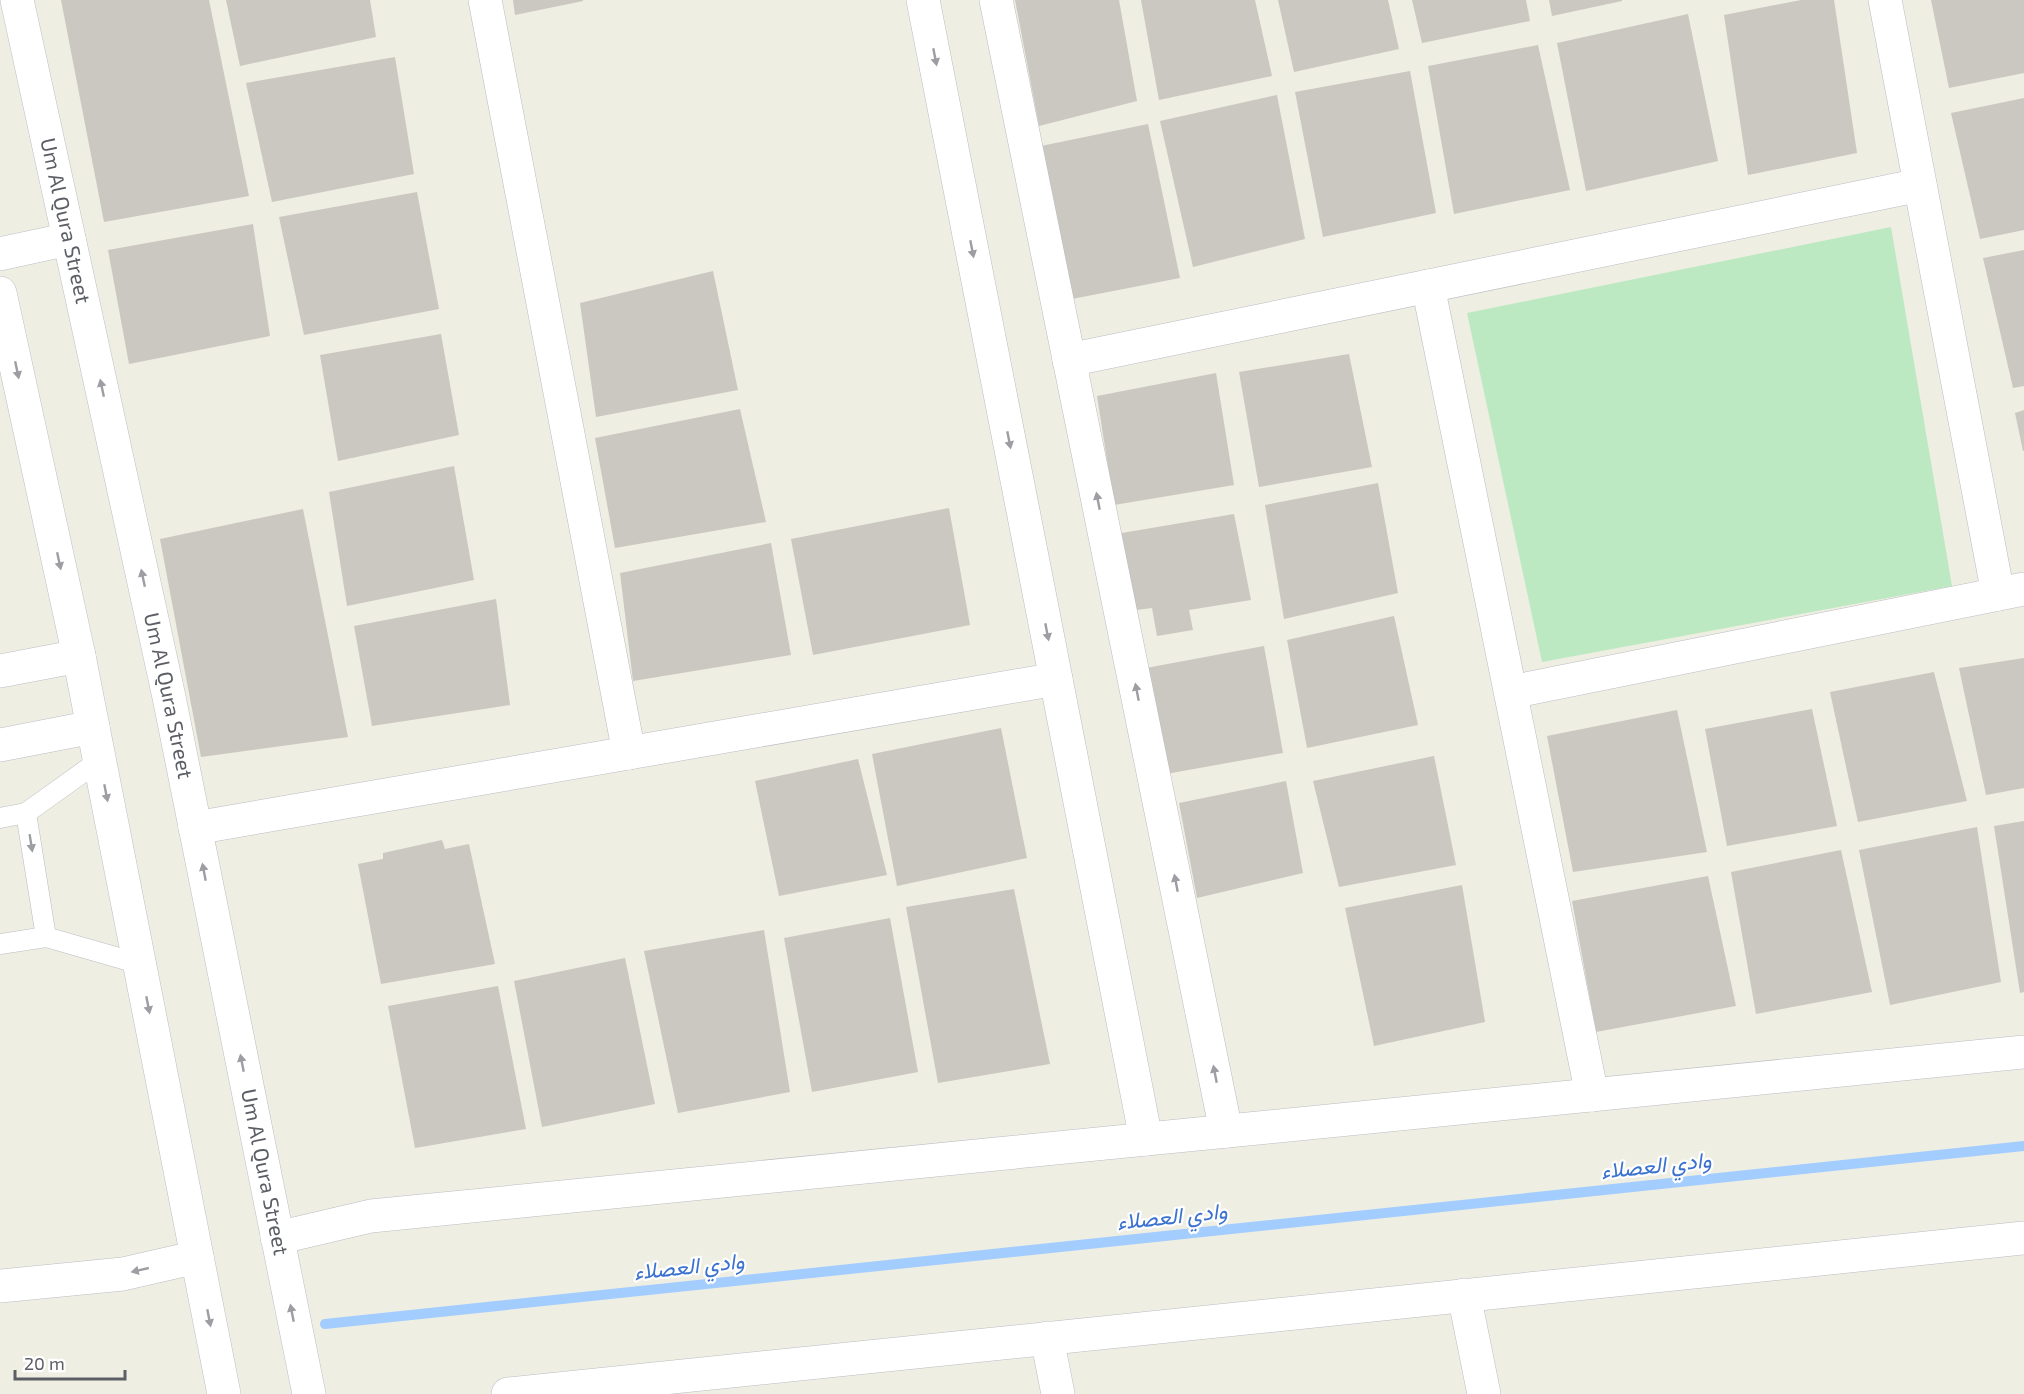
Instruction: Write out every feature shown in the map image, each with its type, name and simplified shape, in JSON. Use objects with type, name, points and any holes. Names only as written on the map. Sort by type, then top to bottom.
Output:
[{"type":"street","name":"Um Al Qura Street","points":[[17,0],[167,686],[309,1394]]},
{"type":"street","points":[[485,0],[629,753]]},
{"type":"street","points":[[923,0],[1146,1139]]},
{"type":"street","points":[[996,0],[1226,1131]]},
{"type":"street","points":[[1511,692],[2011,592],[1920,185],[1884,0]]},
{"type":"street","points":[[1070,360],[1920,185]]},
{"type":"street","points":[[0,254],[69,239]]},
{"type":"street","points":[[1428,286],[1592,1095]]},
{"type":"street","points":[[0,293],[79,656],[221,1379]]},
{"type":"street","points":[[0,672],[79,656]]},
{"type":"street","points":[[195,828],[1056,679]]},
{"type":"street","points":[[0,746],[93,727]]},
{"type":"street","points":[[280,1251],[371,1216],[2024,1052]]},
{"type":"street","points":[[508,1394],[2024,1238]]},
{"type":"street","points":[[0,1286],[199,1264]]},
{"type":"street","points":[[1464,1295],[1484,1394]]},
{"type":"street","points":[[1047,1338],[1058,1394]]},
{"type":"lane","points":[[0,818],[26,813],[100,760]]},
{"type":"lane","points":[[26,813],[46,937]]},
{"type":"lane","points":[[0,944],[46,937],[140,964]]},
{"type":"green space","points":[[1891,227],[1952,586],[1542,662],[1467,313]]},
{"type":"building","points":[[61,0],[209,0],[249,196],[104,222]]},
{"type":"building","points":[[226,0],[370,0],[376,37],[240,66]]},
{"type":"building","points":[[513,0],[583,0],[583,1],[515,15]]},
{"type":"building","points":[[1015,0],[1119,0],[1137,101],[1039,126]]},
{"type":"building","points":[[1141,0],[1255,0],[1272,76],[1159,100]]},
{"type":"building","points":[[1278,0],[1388,0],[1399,49],[1294,72]]},
{"type":"building","points":[[1412,0],[1526,0],[1530,21],[1422,43]]},
{"type":"building","points":[[1549,0],[1622,0],[1622,1],[1552,16]]},
{"type":"building","points":[[1801,0],[1834,0],[1857,153],[1748,175],[1724,15]]},
{"type":"building","points":[[1931,0],[2024,0],[2024,73],[1949,88]]},
{"type":"building","points":[[1688,14],[1718,161],[1586,191],[1557,43]]},
{"type":"building","points":[[1538,45],[1570,190],[1454,214],[1428,66]]},
{"type":"building","points":[[395,57],[414,174],[272,202],[246,83]]},
{"type":"building","points":[[1410,71],[1436,213],[1323,237],[1295,92]]},
{"type":"building","points":[[1277,95],[1305,239],[1193,267],[1160,121]]},
{"type":"building","points":[[2024,98],[2024,230],[1980,239],[1951,113]]},
{"type":"building","points":[[1148,124],[1180,278],[1072,299],[1041,146]]},
{"type":"building","points":[[417,192],[439,309],[304,335],[279,217]]},
{"type":"building","points":[[253,224],[270,336],[129,364],[108,250]]},
{"type":"building","points":[[2024,250],[2024,386],[2013,388],[1983,258]]},
{"type":"building","points":[[713,271],[738,390],[596,417],[580,303]]},
{"type":"building","points":[[441,334],[459,435],[338,461],[320,355]]},
{"type":"building","points":[[1349,354],[1372,467],[1259,487],[1239,372]]},
{"type":"building","points":[[1216,373],[1234,485],[1114,505],[1097,396]]},
{"type":"building","points":[[740,409],[766,522],[615,548],[595,438]]},
{"type":"building","points":[[2024,410],[2024,451],[2023,451],[2015,413]]},
{"type":"building","points":[[454,466],[474,580],[347,606],[329,492]]},
{"type":"building","points":[[1378,483],[1398,593],[1284,619],[1265,505]]},
{"type":"building","points":[[949,508],[970,625],[813,655],[791,539]]},
{"type":"building","points":[[303,509],[348,737],[201,757],[160,539]]},
{"type":"building","points":[[1234,514],[1251,600],[1189,610],[1193,630],[1157,636],[1152,608],[1128,611],[1116,534]]},
{"type":"building","points":[[771,543],[791,655],[633,681],[620,573]]},
{"type":"building","points":[[496,599],[510,705],[372,726],[354,626]]},
{"type":"building","points":[[1394,616],[1418,725],[1307,748],[1287,640]]},
{"type":"building","points":[[1264,646],[1283,753],[1166,774],[1146,668]]},
{"type":"building","points":[[2024,658],[2024,788],[1986,795],[1959,668]]},
{"type":"building","points":[[1934,672],[1967,801],[1858,822],[1830,692]]},
{"type":"building","points":[[1812,709],[1837,826],[1727,846],[1705,729]]},
{"type":"building","points":[[1677,710],[1707,852],[1573,872],[1547,736]]},
{"type":"building","points":[[1001,728],[1027,858],[897,886],[872,754]]},
{"type":"building","points":[[1434,756],[1456,865],[1339,887],[1313,781]]},
{"type":"building","points":[[858,759],[887,875],[779,896],[755,781]]},
{"type":"building","points":[[1286,781],[1303,873],[1197,898],[1179,803]]},
{"type":"building","points":[[2024,821],[2024,992],[2020,993],[1994,826]]},
{"type":"building","points":[[1977,827],[2001,982],[1890,1005],[1859,850]]},
{"type":"building","points":[[442,840],[445,849],[469,844],[495,964],[381,984],[358,864],[383,859],[383,853]]},
{"type":"building","points":[[1841,850],[1872,992],[1756,1014],[1731,872]]},
{"type":"building","points":[[1708,876],[1736,1006],[1596,1032],[1572,901]]},
{"type":"building","points":[[1462,885],[1485,1022],[1374,1046],[1345,908]]},
{"type":"building","points":[[1014,889],[1050,1064],[938,1083],[906,907]]},
{"type":"building","points":[[890,918],[918,1072],[812,1092],[784,938]]},
{"type":"building","points":[[764,930],[790,1092],[678,1113],[644,951]]},
{"type":"building","points":[[625,958],[655,1104],[542,1127],[514,981]]},
{"type":"building","points":[[498,986],[526,1129],[415,1148],[388,1006]]},
{"type":"waterway","name":"وادي العصلاء","points":[[325,1324],[2024,1146]]}]
